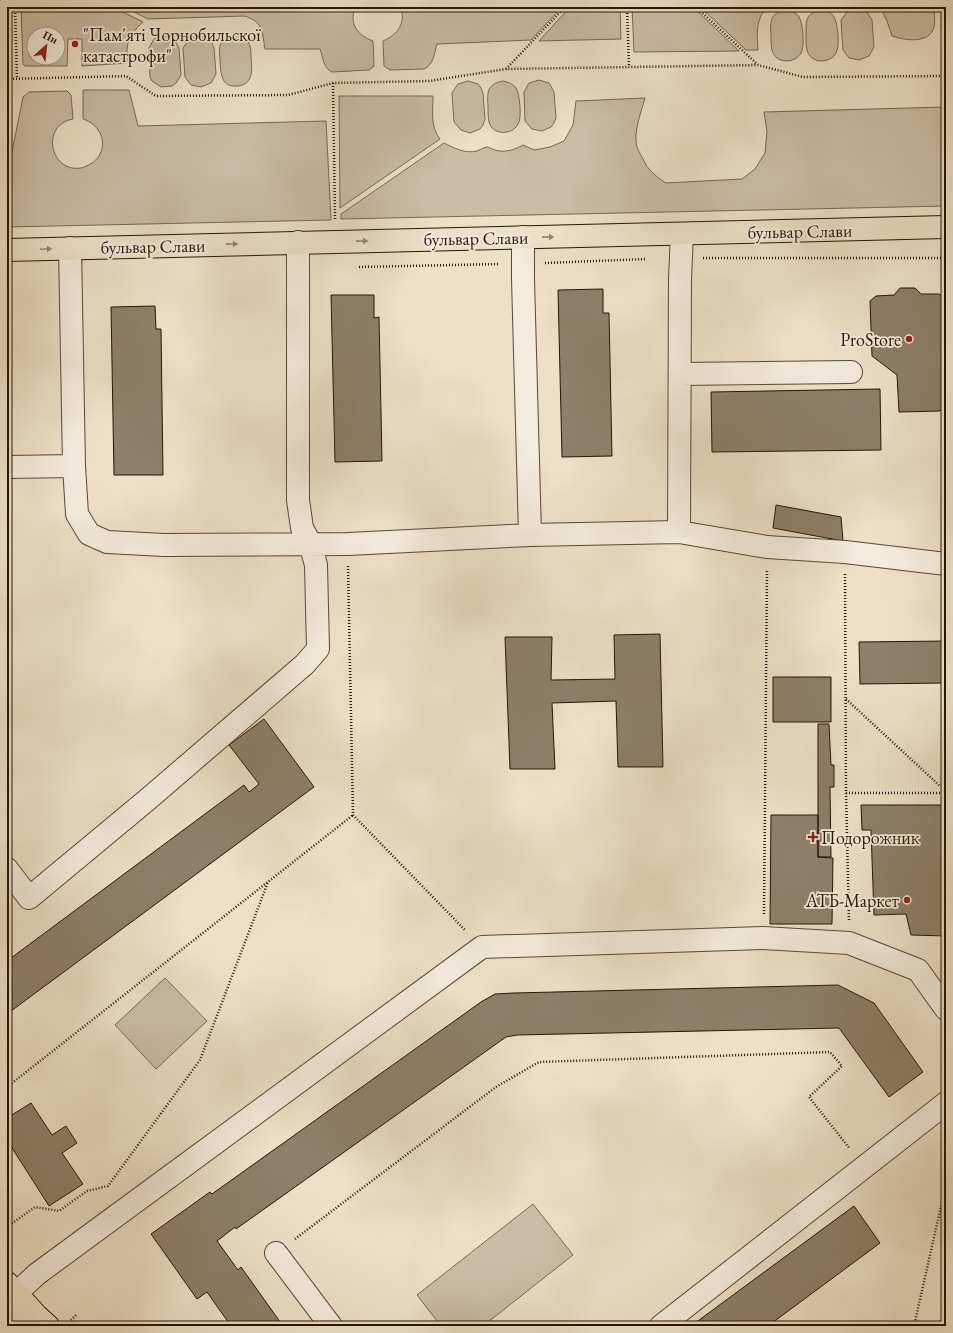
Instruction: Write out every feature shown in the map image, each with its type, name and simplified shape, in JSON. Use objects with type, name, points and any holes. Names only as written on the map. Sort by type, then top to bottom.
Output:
[{"type":"main road","name":"бульвар Слави","points":[[7,250],[946,227]]},
{"type":"main road","points":[[10,1293],[48,1326]]},
{"type":"main road","points":[[7,1315],[18,1326]]},
{"type":"lane","points":[[679,532],[682,234]]},
{"type":"lane","points":[[523,237],[530,535]]},
{"type":"lane","points":[[7,869],[29,898],[153,795],[305,664],[318,649],[316,565],[310,543],[302,528],[298,500],[298,242]]},
{"type":"lane","points":[[70,248],[74,466],[77,514],[89,534],[107,542],[164,545],[310,543],[348,544],[530,535],[679,532],[768,547],[845,552],[946,564]]},
{"type":"lane","points":[[680,374],[851,372]]},
{"type":"lane","points":[[7,467],[74,466]]},
{"type":"lane","points":[[10,1293],[482,947],[763,938],[849,943],[918,970],[946,1009]]},
{"type":"lane","points":[[661,1326],[946,1103]]},
{"type":"lane","points":[[276,1253],[331,1326]]},
{"type":"path","points":[[15,7],[17,79]]},
{"type":"path","points":[[506,69],[565,7]]},
{"type":"path","points":[[627,7],[629,67]]},
{"type":"path","points":[[696,7],[758,65]]},
{"type":"path","points":[[7,79],[126,76],[156,96],[288,95],[333,83],[429,81],[506,69],[758,65],[803,77],[946,76]]},
{"type":"path","points":[[332,242],[335,225],[333,83]]},
{"type":"path","points":[[352,267],[523,264],[681,258],[946,258]]},
{"type":"path","points":[[348,544],[353,815],[482,947]]},
{"type":"path","points":[[763,938],[768,547]]},
{"type":"path","points":[[845,552],[846,793],[849,943]]},
{"type":"path","points":[[846,699],[940,786],[946,787]]},
{"type":"path","points":[[846,793],[946,793]]},
{"type":"path","points":[[7,1087],[353,815]]},
{"type":"path","points":[[7,1227],[35,1207],[59,1211],[87,1191],[108,1186],[200,1060],[268,882]]},
{"type":"path","points":[[276,1253],[496,1087],[539,1062],[830,1052],[842,1066],[809,1097],[864,1167]]},
{"type":"path","points":[[914,1326],[946,1184]]},
{"type":"shaded area","points":[[21,7],[113,7],[143,22],[134,31],[128,42],[127,63],[82,66],[82,39],[68,39],[66,66],[66,26],[26,26],[25,66],[23,64]]},
{"type":"shaded area","points":[[124,7],[355,7],[353,19],[356,28],[363,36],[373,41],[374,66],[369,70],[332,72],[325,65],[320,49],[265,49],[262,32],[258,24],[250,18],[244,16],[148,19]]},
{"type":"shaded area","points":[[400,7],[562,7],[531,40],[437,44],[432,62],[424,69],[390,70],[384,66],[383,41],[393,35],[399,28],[402,18]]},
{"type":"shaded area","points":[[570,7],[620,7],[621,39],[539,41]]},
{"type":"shaded area","points":[[632,7],[693,7],[739,51],[634,52]]},
{"type":"shaded area","points":[[700,7],[768,7],[764,11],[759,21],[757,33],[758,50],[746,50]]},
{"type":"shaded area","points":[[880,7],[934,7],[935,21],[933,30],[925,37],[914,40],[892,36]]},
{"type":"shaded area","points":[[857,8],[867,12],[872,20],[874,47],[869,56],[859,60],[849,58],[843,50],[841,20],[847,12]]},
{"type":"shaded area","points":[[786,10],[792,11],[798,15],[802,24],[802,50],[798,57],[790,61],[777,58],[771,47],[772,18],[777,13]]},
{"type":"shaded area","points":[[821,10],[827,11],[833,15],[837,24],[838,35],[836,53],[833,57],[825,61],[812,58],[806,47],[808,18],[812,13]]},
{"type":"shaded area","points":[[235,35],[247,40],[250,45],[252,66],[251,75],[247,82],[243,85],[232,86],[225,82],[221,74],[220,46],[223,40]]},
{"type":"shaded area","points":[[164,36],[174,39],[179,48],[181,75],[172,86],[161,87],[152,81],[150,77],[149,48],[154,39]]},
{"type":"shaded area","points":[[199,36],[209,39],[212,43],[214,48],[216,74],[211,83],[201,87],[191,85],[185,77],[183,48],[189,39]]},
{"type":"shaded area","points":[[539,80],[549,83],[554,92],[556,118],[551,127],[542,131],[532,129],[525,121],[524,92],[529,83]]},
{"type":"shaded area","points":[[468,81],[478,84],[481,88],[483,93],[485,119],[480,129],[470,133],[461,130],[454,122],[452,93],[458,84]]},
{"type":"shaded area","points":[[503,81],[510,83],[516,88],[519,95],[520,112],[519,121],[515,128],[507,132],[498,132],[489,122],[488,93],[489,89],[494,84]]},
{"type":"shaded area","points":[[83,90],[129,90],[138,126],[326,121],[331,220],[7,227],[7,152],[12,152],[23,97],[29,92],[67,91],[71,95],[73,119],[63,123],[56,130],[53,138],[53,148],[56,156],[62,163],[70,168],[81,168],[91,164],[99,156],[103,145],[100,134],[94,125],[83,119]]},
{"type":"shaded area","points":[[339,96],[433,96],[433,124],[440,139],[340,208]]},
{"type":"shaded area","points":[[645,98],[636,135],[637,147],[650,170],[666,183],[742,179],[755,169],[765,153],[767,132],[764,112],[945,107],[946,206],[341,219],[341,214],[444,143],[468,152],[477,151],[486,147],[506,151],[513,150],[523,145],[534,150],[550,147],[564,141],[573,125],[576,101]]},
{"type":"shaded area","points":[[165,978],[207,1021],[156,1069],[115,1025]]},
{"type":"shaded area","points":[[533,1204],[573,1255],[483,1326],[441,1326],[417,1295]]},
{"type":"building","name":"ProStore","points":[[900,288],[915,288],[921,294],[939,294],[945,299],[946,404],[940,411],[899,412],[897,375],[872,356],[870,301],[876,296],[894,295]]},
{"type":"building","points":[[603,289],[603,313],[609,313],[612,456],[562,457],[558,290]]},
{"type":"building","points":[[331,295],[374,295],[374,318],[379,317],[382,461],[335,462]]},
{"type":"building","points":[[155,306],[156,329],[161,329],[163,475],[114,475],[111,307]]},
{"type":"building","points":[[880,389],[881,450],[712,452],[711,392]]},
{"type":"building","points":[[776,505],[841,517],[843,541],[773,528]]},
{"type":"building","points":[[660,634],[663,767],[618,767],[616,701],[552,703],[555,769],[510,769],[505,637],[552,637],[551,680],[615,679],[614,635]]},
{"type":"building","points":[[946,641],[946,683],[860,684],[859,642]]},
{"type":"building","points":[[773,677],[831,677],[831,722],[773,722]]},
{"type":"building","points":[[264,719],[314,787],[7,1014],[7,961],[244,785],[249,792],[259,784],[229,745]]},
{"type":"building","points":[[818,724],[829,724],[831,765],[834,765],[834,787],[830,787],[831,857],[818,857]]},
{"type":"building","points":[[861,805],[946,805],[946,936],[911,935],[906,914],[874,915],[871,830],[862,830]]},
{"type":"building","points":[[771,815],[818,815],[818,857],[833,858],[832,924],[770,924]]},
{"type":"building","points":[[838,985],[874,1003],[923,1072],[889,1097],[839,1028],[517,1035],[506,1037],[217,1241],[238,1270],[241,1267],[283,1326],[231,1326],[207,1292],[197,1299],[151,1234],[210,1192],[212,1194],[481,1002],[495,994]]},
{"type":"building","points":[[31,1103],[52,1135],[66,1126],[77,1143],[62,1153],[83,1184],[49,1206],[7,1140],[7,1118]]},
{"type":"building","points":[[854,1206],[880,1243],[768,1326],[691,1326]]},
{"type":"place","name":"\"Пам'яті Чорнобильскої катастрофи\"","points":[[75,44]]},
{"type":"place","name":"ProStore","points":[[909,339]]},
{"type":"place","name":"Подорожник","points":[[813,837]]},
{"type":"place","name":"АТБ-Маркет","points":[[907,900]]}]
